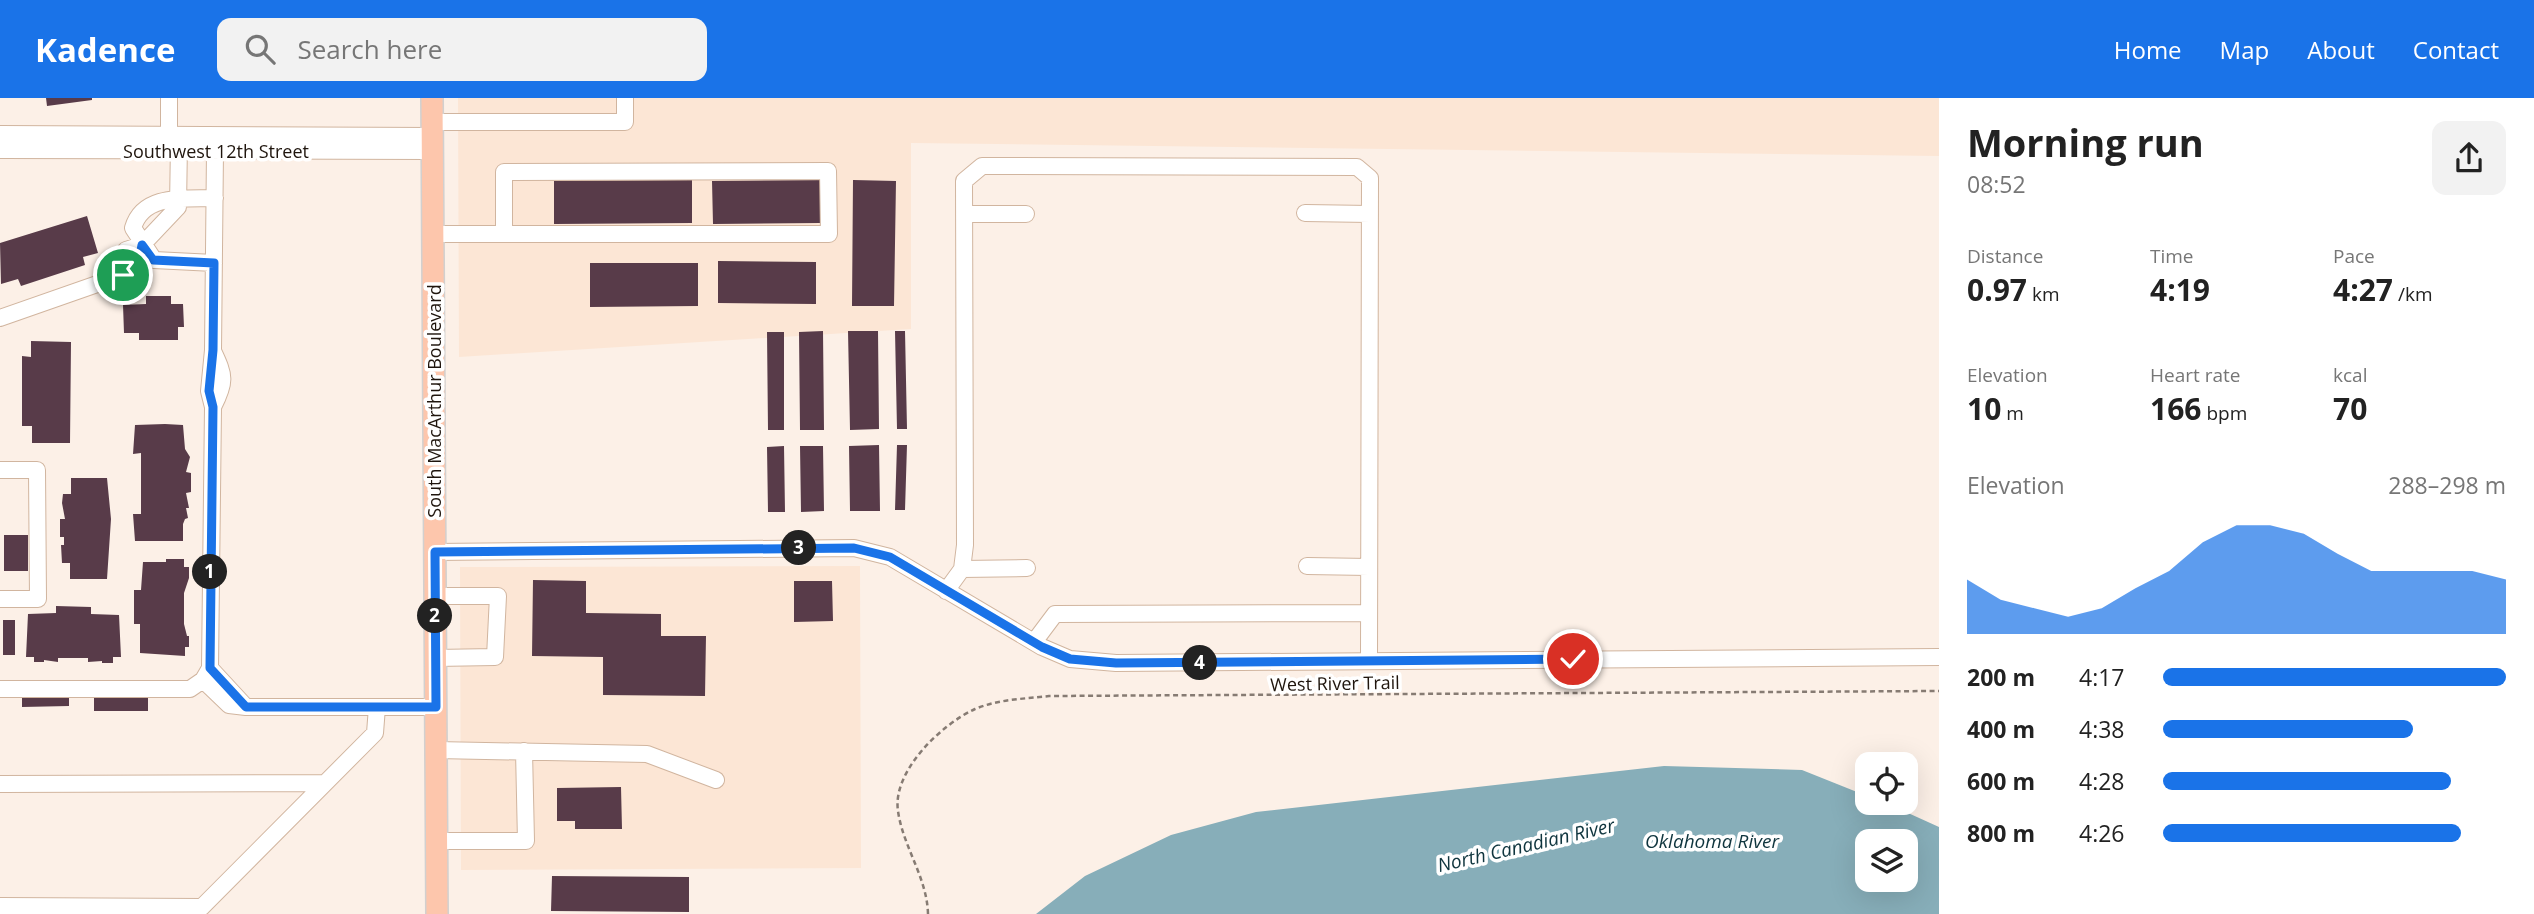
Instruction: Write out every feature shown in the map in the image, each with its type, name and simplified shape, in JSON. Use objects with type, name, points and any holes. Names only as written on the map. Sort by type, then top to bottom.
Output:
[{"type":"main road","name":"South MacArthur Boulevard","points":[[432,98],[437,914]]},
{"type":"street","points":[[0,318],[100,284],[126,250],[142,245],[178,207],[169,98]]},
{"type":"street","points":[[432,136],[625,122],[625,98]]},
{"type":"street","name":"Southwest 12th Street","points":[[0,134],[174,143],[215,150],[432,136]]},
{"type":"street","name":"Southwest 12th Street","points":[[0,150],[432,136]]},
{"type":"street","points":[[0,689],[190,689],[207,674],[213,407],[223,388],[223,372],[213,350],[215,150]]},
{"type":"street","points":[[946,591],[962,569],[965,545],[964,181],[982,166],[1357,167],[1370,178],[1369,661]]},
{"type":"street","points":[[433,234],[829,234],[828,171],[503,172],[504,233]]},
{"type":"street","points":[[214,263],[153,260],[133,228],[142,208],[155,202],[215,198]]},
{"type":"street","points":[[1305,213],[1370,214]]},
{"type":"street","points":[[964,214],[1026,214]]},
{"type":"street","points":[[0,470],[37,470],[38,599],[0,599]]},
{"type":"street","points":[[435,552],[854,548],[890,557],[1034,642],[1070,659],[1116,663],[1939,657]]},
{"type":"street","points":[[1307,566],[1369,567]]},
{"type":"street","points":[[962,569],[1027,568]]},
{"type":"street","points":[[435,596],[498,596],[495,657],[435,658]]},
{"type":"street","points":[[1034,642],[1055,614],[1369,613]]},
{"type":"street","points":[[207,674],[246,707],[436,707]]},
{"type":"street","points":[[0,906],[199,911],[375,733],[377,707]]},
{"type":"street","points":[[436,750],[647,754],[716,780]]},
{"type":"street","points":[[437,841],[526,841],[524,751]]},
{"type":"street","points":[[0,784],[325,783]]},
{"type":"path","name":"West River Trail","points":[[928,914],[925,889],[898,811],[900,789],[911,764],[947,725],[975,709],[1004,701],[1049,696],[1939,691]]},
{"type":"shaded area","points":[[458,98],[1939,98],[1939,156],[911,143],[911,329],[459,357]]},
{"type":"shaded area","points":[[860,566],[861,868],[461,870],[460,567]]},
{"type":"water","name":"Oklahoma River","points":[[1664,766],[1802,770],[1855,791],[1855,815],[1912,815],[1939,827],[1939,914],[1036,914],[1085,876],[1171,835],[1256,812]]},
{"type":"building","points":[[46,98],[92,98],[92,100],[47,106]]},
{"type":"building","points":[[692,180],[692,223],[554,224],[554,181]]},
{"type":"building","points":[[820,180],[820,223],[713,224],[712,181]]},
{"type":"building","points":[[853,180],[896,181],[894,306],[852,306]]},
{"type":"building","points":[[87,216],[98,253],[83,257],[85,265],[21,286],[18,279],[1,284],[0,243]]},
{"type":"building","points":[[718,261],[816,262],[816,304],[718,303]]},
{"type":"building","points":[[590,263],[698,263],[698,306],[590,307]]},
{"type":"building","points":[[146,296],[171,296],[171,304],[183,304],[184,327],[178,327],[178,340],[139,340],[139,333],[124,333],[123,305],[146,304]]},
{"type":"building","points":[[823,331],[824,430],[800,430],[799,332]]},
{"type":"building","points":[[848,331],[878,331],[879,429],[850,430]]},
{"type":"building","points":[[895,331],[905,331],[907,429],[897,429]]},
{"type":"building","points":[[767,332],[784,332],[784,430],[768,430]]},
{"type":"building","points":[[31,341],[71,342],[70,443],[32,443],[32,426],[22,426],[22,356],[31,357]]},
{"type":"building","points":[[135,425],[183,425],[185,449],[190,457],[186,472],[191,473],[191,492],[186,493],[189,508],[186,508],[188,518],[183,524],[183,541],[135,541],[133,514],[141,514],[141,453],[133,454]]},
{"type":"building","points":[[879,445],[880,511],[850,511],[849,446]]},
{"type":"building","points":[[897,445],[907,445],[905,510],[895,510]]},
{"type":"building","points":[[784,446],[785,512],[768,512],[767,447]]},
{"type":"building","points":[[800,446],[823,446],[824,511],[801,512]]},
{"type":"building","points":[[71,478],[107,478],[111,519],[107,579],[70,579],[70,563],[62,563],[61,545],[64,545],[64,537],[60,537],[60,519],[65,519],[63,494],[71,494]]},
{"type":"building","points":[[4,535],[28,535],[28,571],[4,571]]},
{"type":"building","points":[[166,559],[184,559],[184,567],[189,567],[184,593],[184,624],[189,636],[189,647],[185,647],[185,656],[140,653],[140,624],[134,624],[134,590],[141,590],[143,562],[166,562]]},
{"type":"building","points":[[533,580],[586,581],[586,613],[661,614],[661,636],[706,636],[705,696],[603,695],[603,657],[532,656]]},
{"type":"building","points":[[794,581],[832,581],[833,621],[794,622]]},
{"type":"building","points":[[56,606],[91,607],[91,614],[119,615],[121,657],[113,657],[113,663],[102,663],[88,662],[88,658],[58,658],[58,662],[34,662],[34,657],[26,657],[28,614],[56,613]]},
{"type":"building","points":[[3,620],[15,620],[15,655],[3,655]]},
{"type":"building","points":[[22,695],[69,695],[69,706],[22,707]]},
{"type":"building","points":[[94,696],[148,696],[148,711],[94,711]]},
{"type":"building","points":[[621,787],[622,829],[575,829],[575,821],[557,821],[557,788]]},
{"type":"building","points":[[552,876],[689,877],[689,912],[551,911]]},
{"type":"route","points":[[123,275],[138,266],[142,245],[153,260],[214,263],[213,350],[209,373],[209,391],[213,407],[210,668],[246,707],[436,707],[435,552],[854,548],[890,557],[1042,647],[1070,659],[1116,663],[1573,659]]},
{"type":"water label","name":"North Canadian River","points":[[1526,845]]}]
